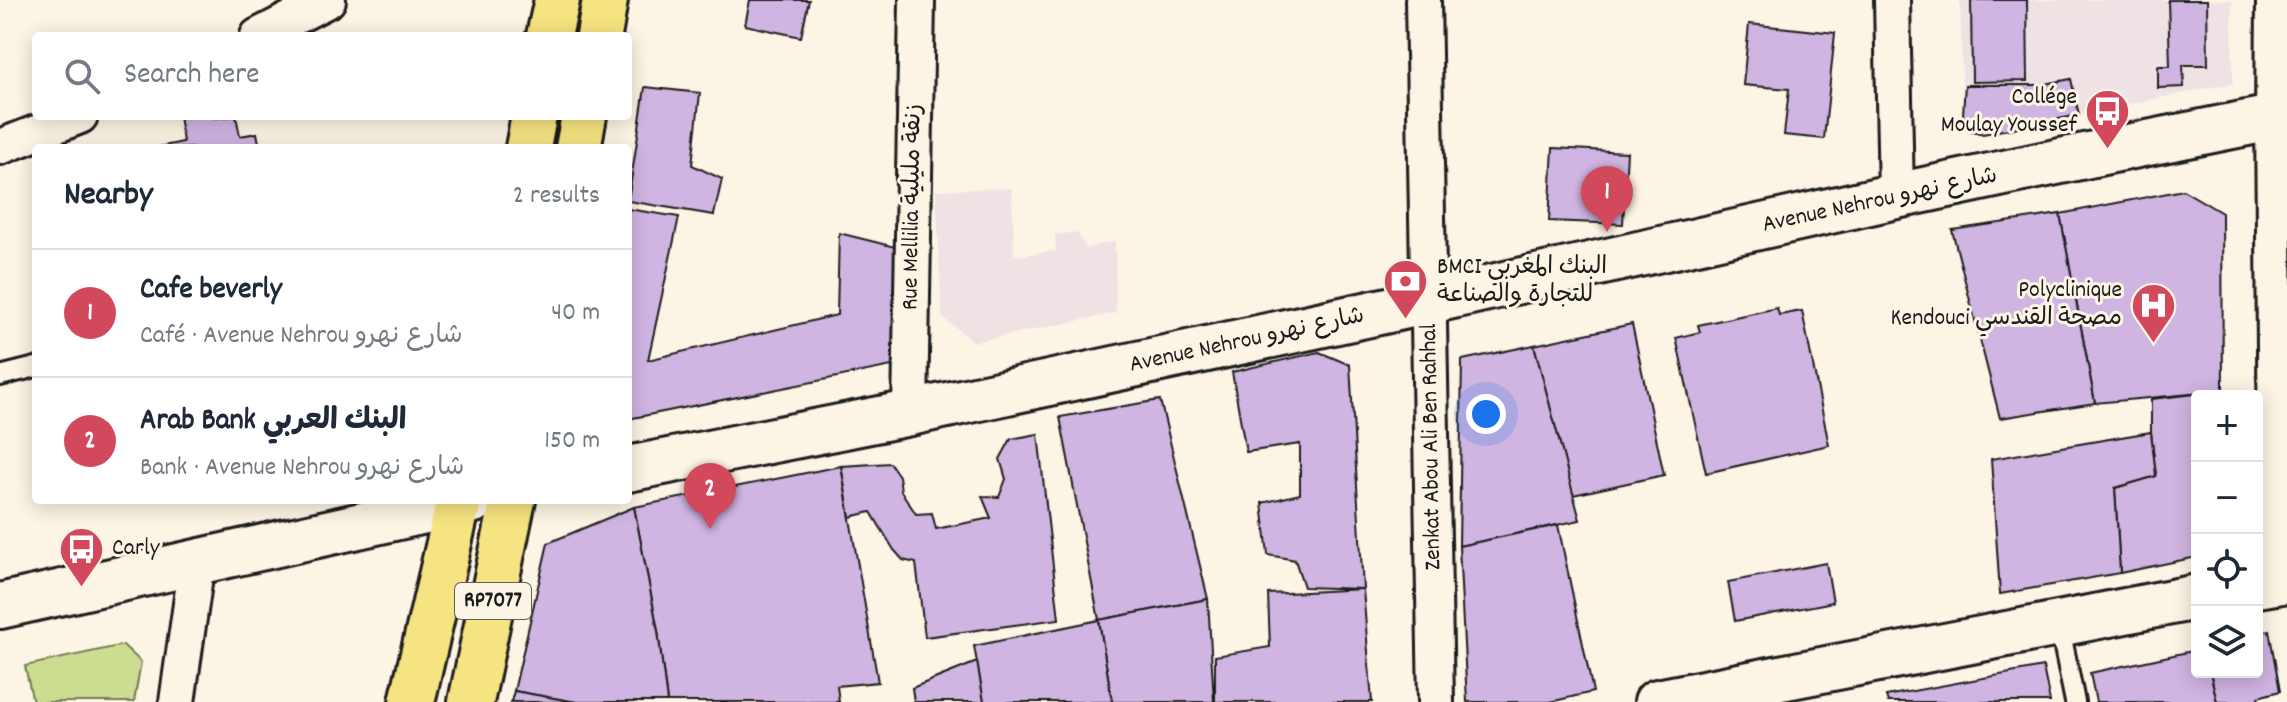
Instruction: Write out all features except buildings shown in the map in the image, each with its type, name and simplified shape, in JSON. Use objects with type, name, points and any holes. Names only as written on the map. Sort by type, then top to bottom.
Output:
[{"type":"main road","points":[[550,32],[557,0]]},
{"type":"main road","points":[[600,32],[605,0]]},
{"type":"main road","name":"Avenue Nehrou شارع نهرو","points":[[632,468],[910,413],[1896,196],[2280,116]]},
{"type":"main road","points":[[529,144],[533,120]]},
{"type":"main road","points":[[579,144],[583,120]]},
{"type":"main road","points":[[0,606],[451,504]]},
{"type":"main road","name":"RP7077","points":[[412,702],[463,504]]},
{"type":"main road","name":"RP7077","points":[[471,702],[512,504]]},
{"type":"main road","points":[[1672,700],[2191,598]]},
{"type":"street","points":[[266,32],[328,0]]},
{"type":"street","name":"Rue Mellilia زنقة مليلية","points":[[910,413],[917,0]]},
{"type":"street","name":"Zenkat Abou Ali Ben Rahhal","points":[[1423,0],[1436,702]]},
{"type":"street","points":[[1892,0],[1896,196]]},
{"type":"street","points":[[2274,0],[2280,116],[2274,582]]},
{"type":"street","points":[[0,147],[70,120]]},
{"type":"street","points":[[177,702],[197,562]]},
{"type":"lane","points":[[0,376],[32,368]]},
{"type":"lane","points":[[2059,623],[2075,702]]},
{"type":"shaded area","points":[[1960,0],[2232,0],[2233,83],[1983,134],[1968,130],[1963,114]]},
{"type":"shaded area","points":[[1012,188],[1014,256],[1056,251],[1055,235],[1077,232],[1086,248],[1115,241],[1116,313],[974,342],[942,317],[936,190]]},
{"type":"green space","points":[[123,645],[141,662],[134,702],[33,702],[25,666]]},
{"type":"place","name":"Collége Moulay Youssef","points":[[2108,151]]},
{"type":"place","name":"Cafe beverly","points":[[1607,232]]},
{"type":"place","name":"BMCI البنك المغربي للتجارة والصناعة","points":[[1406,321]]},
{"type":"place","name":"Polyclinique Kendouci مصحة القندسي","points":[[2153,344]]},
{"type":"place","name":"Arab Bank البنك العربي","points":[[710,529]]},
{"type":"place","name":"Carly","points":[[81,588]]}]
